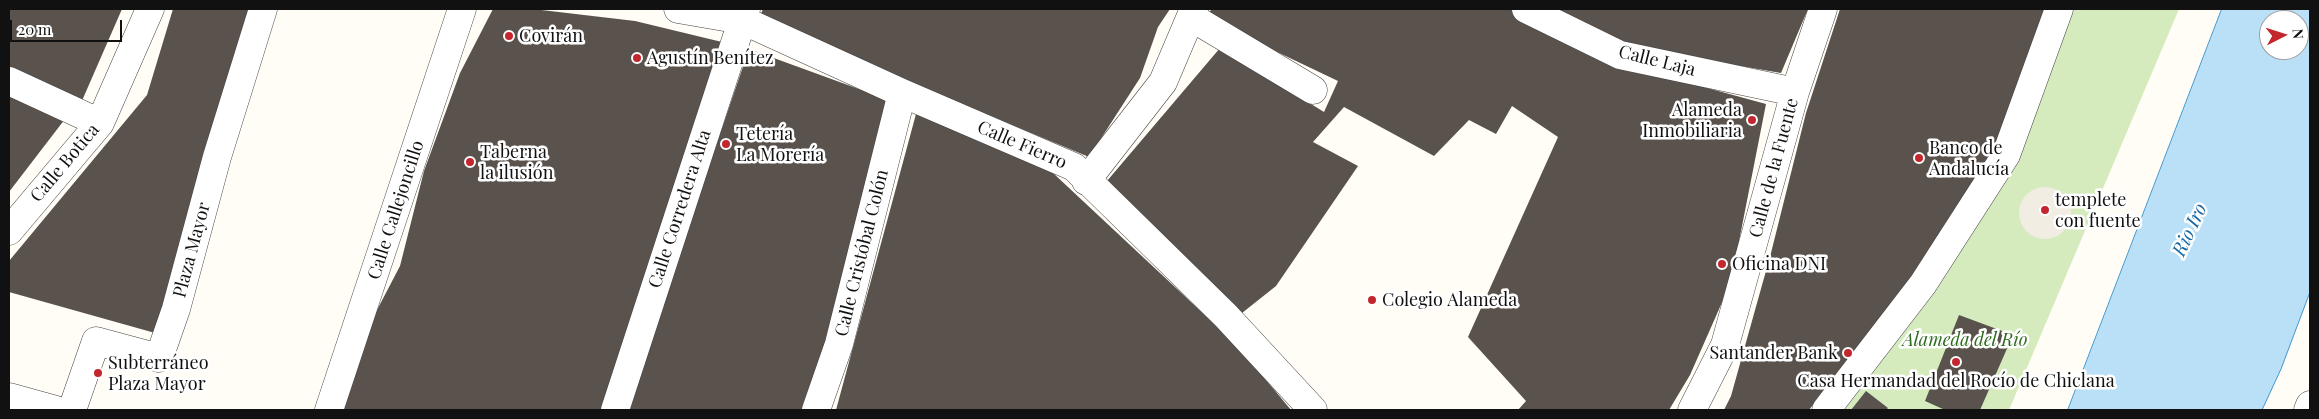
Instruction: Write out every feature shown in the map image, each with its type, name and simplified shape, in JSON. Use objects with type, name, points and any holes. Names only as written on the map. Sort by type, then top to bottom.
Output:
[{"type":"street","name":"Calle Botica","points":[[9,231],[100,123],[150,9]]},
{"type":"street","name":"Plaza Mayor","points":[[72,410],[96,341],[159,358],[176,309],[217,158],[263,9]]},
{"type":"street","points":[[320,410],[449,9]]},
{"type":"street","name":"Calle Callejoncillo","points":[[329,410],[462,9]]},
{"type":"street","name":"Calle Fierro","points":[[678,9],[744,14],[902,94],[1074,167],[1086,181],[1226,316],[1313,410]]},
{"type":"street","name":"Calle Laja","points":[[1526,9],[1620,55],[1795,92]]},
{"type":"street","name":"Calle de la Fuente","points":[[1692,410],[1725,345],[1795,92],[1823,9]]},
{"type":"street","points":[[1826,410],[1923,284],[2006,156],[2059,9]]},
{"type":"street","points":[[1086,181],[1163,82],[1193,13],[1313,90]]},
{"type":"street","name":"Calle Corredera Alta","points":[[615,410],[744,14]]},
{"type":"street","points":[[9,81],[100,123]]},
{"type":"street","name":"Calle Cristóbal Colón","points":[[816,410],[839,344],[902,94]]},
{"type":"street","points":[[9,396],[56,410]]},
{"type":"street","points":[[2308,410],[2310,404]]},
{"type":"green space","name":"Alameda del Río","points":[[2059,9],[2179,9],[2009,410],[1838,410],[2006,155]]},
{"type":"shaded area","name":"templete con fuente","points":[[2040,187],[2050,187],[2064,194],[2071,208],[2071,218],[2064,232],[2050,239],[2040,239],[2030,235],[2023,228],[2019,218],[2019,208],[2023,198],[2030,191]]},
{"type":"water","name":"Rio Iro","points":[[2222,9],[2310,9],[2310,292],[2281,369],[2262,410],[2068,410]]},
{"type":"building","points":[[9,9],[122,9],[81,103],[9,75]]},
{"type":"building","points":[[173,9],[263,9],[155,333],[9,292],[9,261],[147,95]]},
{"type":"building","points":[[493,9],[533,9],[635,21],[722,42],[606,410],[342,410],[377,310],[400,266],[424,171],[460,73]]},
{"type":"building","points":[[763,9],[1170,9],[1158,27],[1140,78],[1089,157],[930,91],[757,23]]},
{"type":"building","points":[[1211,9],[1517,9],[1597,58],[1766,104],[1731,282],[1690,375],[1669,410],[1518,410],[1526,401],[1468,337],[1558,137],[1512,106],[1496,134],[1469,120],[1434,156],[1344,107],[1313,142],[1358,166],[1276,286],[1242,313],[1107,181],[1220,48],[1324,112],[1338,81],[1208,19]]},
{"type":"building","points":[[1557,9],[1808,9],[1781,73],[1625,46]]},
{"type":"building","points":[[1840,9],[2045,9],[1998,142],[1912,276],[1809,410],[1724,410],[1731,396],[1771,253],[1806,113]]},
{"type":"building","points":[[749,49],[889,100],[821,359],[803,410],[626,410]]},
{"type":"building","points":[[9,93],[65,119],[9,192]]},
{"type":"building","points":[[916,114],[1053,173],[1237,345],[1291,410],[836,410]]},
{"type":"building","points":[[1959,315],[2013,335],[1980,410],[1945,410],[1925,401]]},
{"type":"building","points":[[1866,391],[1888,408],[1886,410],[1851,410]]},
{"type":"place","name":"Covirán","points":[[509,36]]},
{"type":"place","name":"Agustín Benítez","points":[[637,58]]},
{"type":"place","name":"Alameda Inmobiliaria","points":[[1752,120]]},
{"type":"place","name":"Tetería La Morería","points":[[726,144]]},
{"type":"place","name":"Banco de Andalucía","points":[[1919,158]]},
{"type":"place","name":"Taberna la ilusión","points":[[470,162]]},
{"type":"place","name":"templete con fuente","points":[[2045,210]]},
{"type":"place","name":"Oficina DNI","points":[[1722,264]]},
{"type":"place","name":"Colegio Alameda","points":[[1372,300]]},
{"type":"place","name":"Santander Bank","points":[[1848,353]]},
{"type":"place","name":"Casa Hermandad del Rocío de Chiclana","points":[[1956,362]]},
{"type":"place","name":"Subterráneo Plaza Mayor","points":[[98,373]]}]
